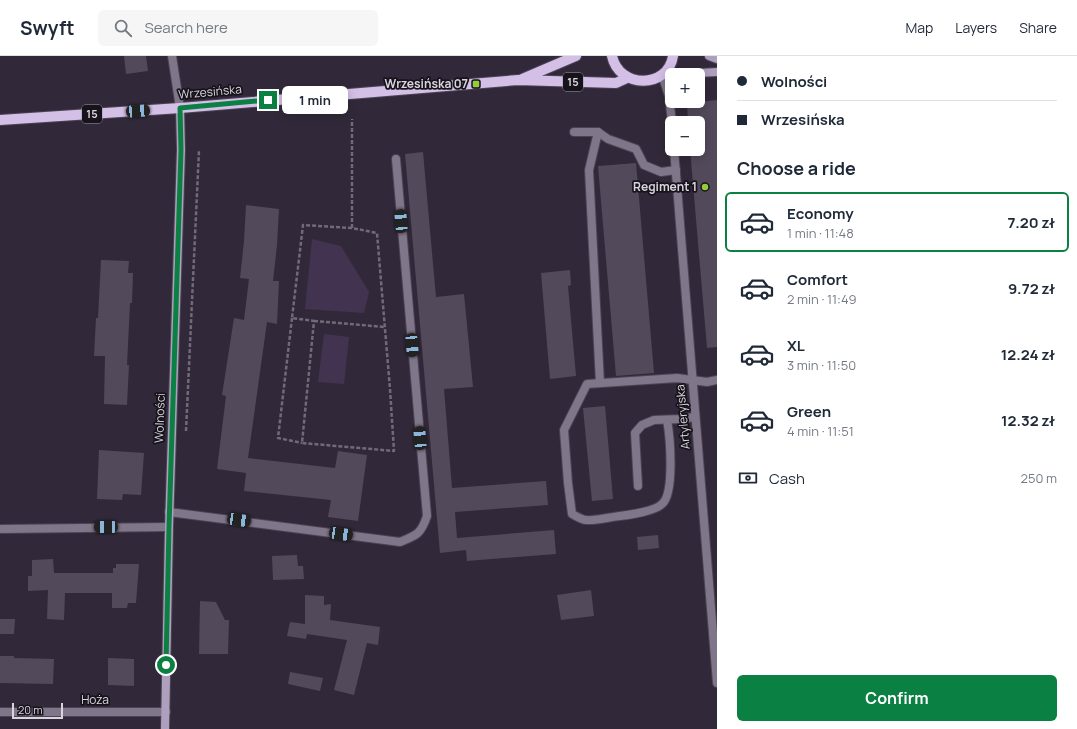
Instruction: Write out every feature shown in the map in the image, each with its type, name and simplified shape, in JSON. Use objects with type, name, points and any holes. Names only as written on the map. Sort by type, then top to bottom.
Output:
[{"type":"main road","name":"Wrzesińska","points":[[518,80],[576,56]]},
{"type":"main road","points":[[612,56],[618,70],[627,78]]},
{"type":"main road","points":[[662,75],[668,68],[673,56]]},
{"type":"main road","name":"15","points":[[627,78],[648,81],[662,75]]},
{"type":"main road","name":"Wrzesińska","points":[[0,120],[180,108],[518,80],[616,83],[627,78]]},
{"type":"street","points":[[172,56],[180,108]]},
{"type":"street","points":[[709,56],[717,59]]},
{"type":"street","points":[[671,116],[669,96],[662,75],[717,72]]},
{"type":"street","name":"Wolności","points":[[165,729],[169,512],[181,158],[180,108]]},
{"type":"street","points":[[574,132],[598,132],[608,139],[636,149],[644,165],[661,172],[676,170]]},
{"type":"street","points":[[598,132],[589,170],[600,383]]},
{"type":"street","name":"Artyleryjska","points":[[675,156],[717,683]]},
{"type":"street","points":[[169,512],[400,542],[415,536],[423,527],[427,516],[396,159]]},
{"type":"street","points":[[667,420],[669,431],[670,478],[668,494],[662,504],[645,511],[628,515],[586,520],[572,514],[564,430],[587,384],[677,378],[707,382],[717,380]]},
{"type":"street","points":[[638,486],[635,433],[642,425],[654,420],[696,417]]},
{"type":"street","points":[[0,529],[169,527]]},
{"type":"street","name":"Hoża","points":[[0,712],[166,712]]},
{"type":"path","points":[[352,119],[352,228]]},
{"type":"path","points":[[186,435],[200,150]]},
{"type":"path","points":[[303,225],[352,228],[377,233],[394,451],[302,443],[278,438],[292,318],[303,225]]},
{"type":"path","points":[[292,318],[385,326]]},
{"type":"path","points":[[302,443],[314,321]]},
{"type":"shaded area","points":[[312,239],[341,246],[369,292],[364,313],[305,309]]},
{"type":"shaded area","points":[[324,334],[349,337],[344,384],[318,382]]},
{"type":"building","points":[[124,56],[146,56],[148,71],[126,74]]},
{"type":"building","points":[[717,100],[717,347],[707,348],[691,156],[705,156],[705,116],[688,116],[687,108],[705,108],[705,101]]},
{"type":"building","points":[[423,152],[436,297],[464,294],[473,387],[444,389],[452,488],[546,481],[548,505],[455,512],[457,538],[554,530],[556,554],[467,561],[466,550],[440,553],[405,154]]},
{"type":"building","points":[[636,163],[654,373],[616,376],[598,166]]},
{"type":"building","points":[[246,205],[279,209],[273,281],[279,281],[277,324],[267,322],[248,458],[335,468],[338,451],[367,455],[358,521],[328,517],[331,500],[244,491],[246,473],[217,469],[226,396],[222,395],[234,318],[244,320],[249,279],[240,278]]},
{"type":"building","points":[[101,260],[129,261],[128,273],[133,273],[127,365],[129,365],[127,405],[104,404],[105,356],[94,356],[96,318],[98,318]]},
{"type":"building","points":[[570,270],[571,285],[568,286],[576,376],[550,379],[541,273]]},
{"type":"building","points":[[605,406],[613,499],[592,501],[583,408]]},
{"type":"building","points":[[99,450],[144,453],[141,495],[123,494],[122,500],[97,499]]},
{"type":"building","points":[[658,535],[659,548],[638,550],[637,537]]},
{"type":"building","points":[[297,555],[298,566],[303,566],[304,579],[273,580],[272,556]]},
{"type":"building","points":[[53,559],[54,573],[113,573],[113,568],[116,568],[116,564],[139,564],[136,603],[128,603],[127,608],[112,608],[112,593],[65,593],[64,620],[47,619],[48,590],[28,591],[28,576],[32,576],[32,560]]},
{"type":"building","points":[[591,590],[594,616],[561,620],[557,595]]},
{"type":"building","points":[[305,595],[324,596],[324,605],[331,604],[330,620],[380,627],[378,645],[367,643],[354,695],[334,690],[347,640],[307,634],[306,639],[287,636],[290,622],[305,624]]},
{"type":"building","points":[[200,601],[216,602],[225,620],[229,620],[228,654],[199,654]]},
{"type":"building","points":[[0,619],[15,619],[14,634],[0,634]]},
{"type":"building","points":[[0,656],[14,656],[14,658],[54,659],[53,684],[0,683]]},
{"type":"building","points":[[108,658],[134,659],[134,686],[108,685]]},
{"type":"building","points":[[290,672],[323,678],[320,691],[288,684]]},
{"type":"place","name":"Wrzesińska 07","points":[[476,84]]},
{"type":"place","name":"Regiment 1","points":[[705,187]]},
{"type":"route","points":[[166,665],[181,150],[180,108],[268,100]]}]
